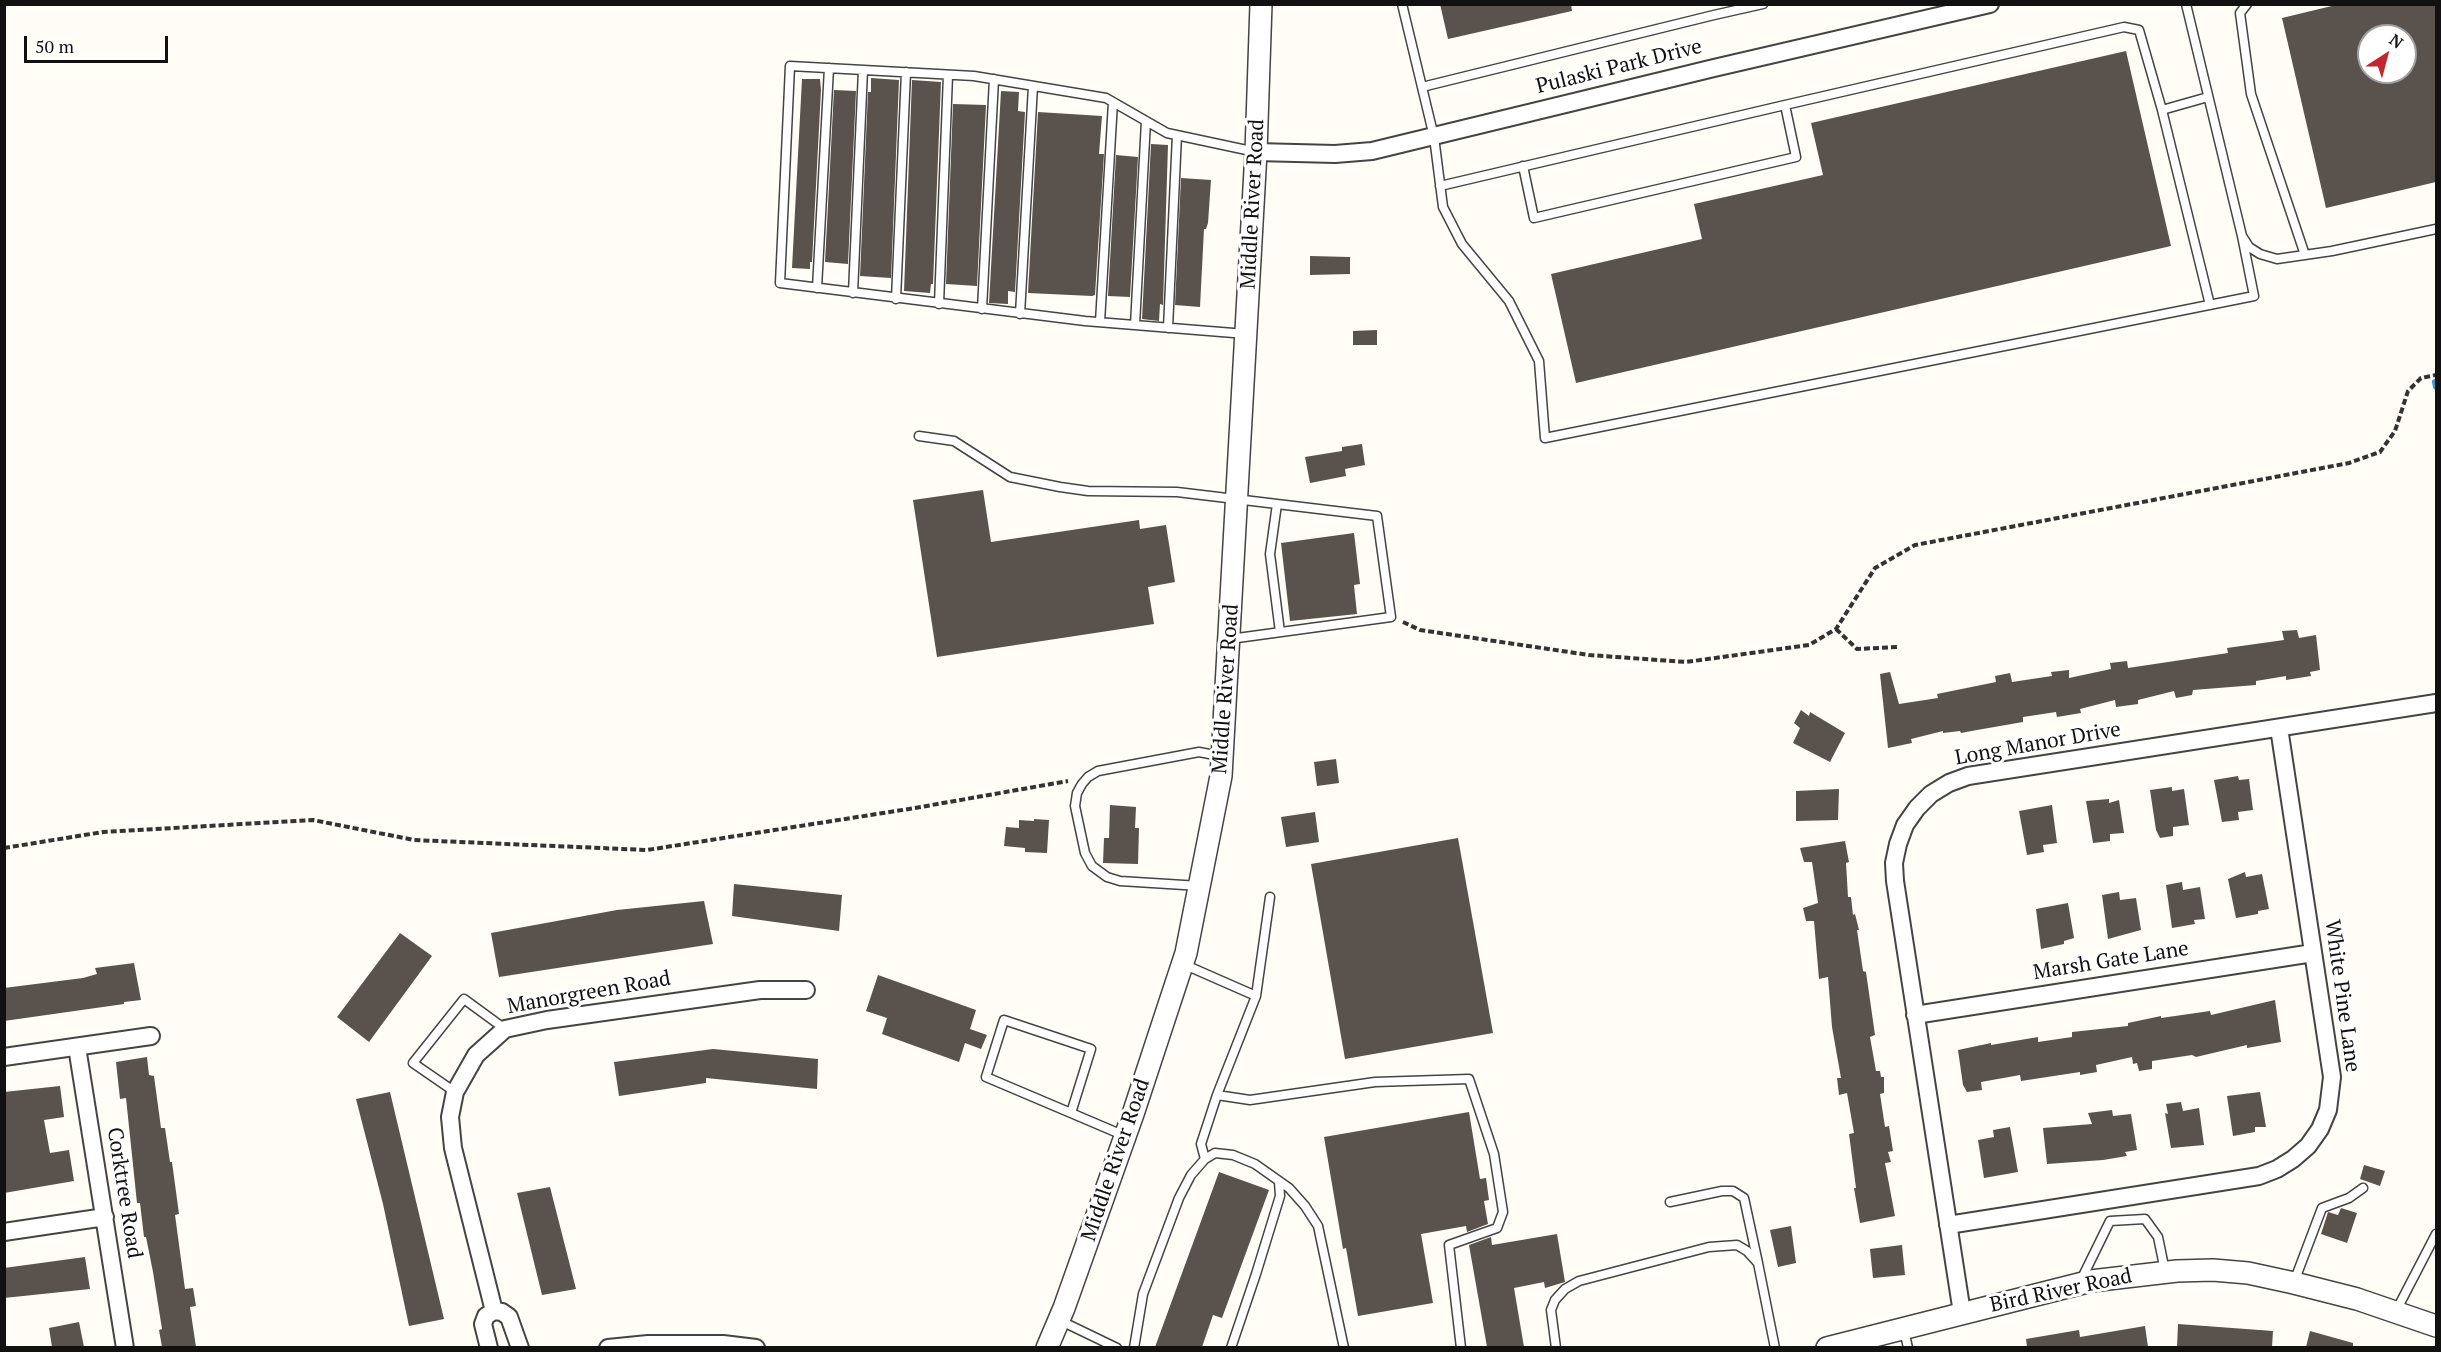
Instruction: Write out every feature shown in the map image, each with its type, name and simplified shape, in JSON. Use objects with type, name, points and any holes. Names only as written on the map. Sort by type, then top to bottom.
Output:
[{"type":"street","name":"Middle River Road","points":[[1047,1347],[1059,1320],[1125,1136],[1183,963],[1213,823],[1223,757],[1256,152],[1261,4]]},
{"type":"street","name":"Pulaski Park Drive","points":[[1256,152],[1335,154],[1372,151],[1990,4]]},
{"type":"street","name":"Long Manor Drive","points":[[1962,1313],[1895,880],[1894,864],[1898,844],[1905,825],[1917,808],[1931,794],[1949,783],[1968,776],[2436,703]]},
{"type":"street","name":"White Pine Lane","points":[[1948,1226],[2259,1176],[2293,1159],[2308,1146],[2320,1129],[2328,1110],[2332,1077],[2279,728]]},
{"type":"street","name":"Marsh Gate Lane","points":[[1916,1015],[2313,952]]},
{"type":"street","name":"Manorgreen Road","points":[[494,1311],[453,1148],[450,1117],[455,1092],[476,1055],[505,1029],[681,1000],[760,990],[806,990]]},
{"type":"street","points":[[4,1057],[151,1036]]},
{"type":"street","name":"Corktree Road","points":[[78,1047],[125,1347]]},
{"type":"street","points":[[4,1232],[105,1217]]},
{"type":"street","name":"Bird River Road","points":[[1827,1347],[1906,1338],[1962,1313],[2080,1283],[2166,1272],[2213,1270],[2294,1283],[2396,1312],[2436,1326]]},
{"type":"street","points":[[489,1347],[483,1324],[486,1316],[494,1311],[502,1312],[509,1317],[520,1347]]},
{"type":"street","points":[[608,1347],[648,1344],[723,1344],[756,1347]]},
{"type":"lane","points":[[1402,4],[1434,136],[1443,207],[1462,244],[1509,301],[1539,361],[1545,438],[2254,296],[2242,236],[2186,4]]},
{"type":"lane","points":[[1422,87],[1764,4]]},
{"type":"lane","points":[[2247,4],[2240,13],[2251,94],[2305,255]]},
{"type":"lane","points":[[1440,186],[2124,27],[2139,30],[2162,110],[2210,305]]},
{"type":"lane","points":[[1246,334],[1020,314],[780,283],[790,66],[994,79],[1106,98],[1146,121],[1177,135],[1256,152]]},
{"type":"lane","points":[[817,288],[829,68]]},
{"type":"lane","points":[[853,293],[863,70]]},
{"type":"lane","points":[[896,299],[906,72]]},
{"type":"lane","points":[[939,304],[948,75]]},
{"type":"lane","points":[[982,309],[994,79]]},
{"type":"lane","points":[[1020,314],[1034,86]]},
{"type":"lane","points":[[2162,110],[2208,97]]},
{"type":"lane","points":[[1100,322],[1113,102]]},
{"type":"lane","points":[[1522,166],[1534,218],[1785,160],[1796,157],[1785,105]]},
{"type":"lane","points":[[1135,325],[1146,121]]},
{"type":"lane","points":[[1168,327],[1177,135]]},
{"type":"lane","points":[[2242,236],[2249,247],[2260,254],[2277,259],[2332,252],[2436,229]]},
{"type":"lane","points":[[919,436],[954,441],[1010,477],[1060,487],[1088,491],[1177,492],[1377,516],[1391,617],[1229,639]]},
{"type":"lane","points":[[1277,504],[1270,554],[1280,632]]},
{"type":"lane","points":[[1201,886],[1120,881],[1107,877],[1092,866],[1077,825],[1075,806],[1077,793],[1088,777],[1098,771],[1199,752],[1223,757]]},
{"type":"lane","points":[[1204,1159],[1202,1144],[1217,1095],[1256,996],[1270,897]]},
{"type":"lane","points":[[1183,963],[1256,996]]},
{"type":"lane","points":[[455,1092],[413,1063],[464,999],[505,1029]]},
{"type":"lane","points":[[1071,1113],[1091,1049],[1004,1020],[986,1077],[1125,1136]]},
{"type":"lane","points":[[1217,1095],[1250,1100],[1375,1082],[1469,1079],[1494,1154],[1503,1212],[1497,1228],[1449,1245],[1461,1347]]},
{"type":"lane","points":[[1134,1347],[1143,1294],[1179,1198],[1191,1175],[1204,1159],[1215,1153],[1233,1155],[1254,1164],[1289,1188],[1305,1206],[1318,1226],[1344,1347]]},
{"type":"lane","points":[[1231,1347],[1277,1207],[1280,1182]]},
{"type":"lane","points":[[2294,1283],[2322,1208],[2349,1198],[2363,1188]]},
{"type":"lane","points":[[1670,1202],[1722,1191],[1733,1191],[1744,1198],[1775,1347]]},
{"type":"lane","points":[[2080,1283],[2110,1221],[2145,1219],[2158,1238],[2166,1272]]},
{"type":"lane","points":[[2396,1312],[2436,1234]]},
{"type":"lane","points":[[1556,1347],[1551,1310],[1555,1300],[1565,1289],[1579,1281],[1724,1245],[1737,1245],[1747,1251],[1758,1263]]},
{"type":"lane","points":[[1059,1320],[1117,1347]]},
{"type":"path","points":[[1391,617],[1420,630],[1589,655],[1686,662],[1809,645],[1836,629],[1875,568],[1915,545],[2349,464],[2380,452],[2395,431],[2408,391],[2421,378],[2436,375]]},
{"type":"path","points":[[1836,629],[1857,649],[1898,647]]},
{"type":"path","points":[[4,848],[103,832],[313,820],[414,840],[647,850],[915,808],[1088,777]]},
{"type":"building","points":[[1440,4],[1571,4],[1572,11],[1448,39]]},
{"type":"building","points":[[2340,4],[2436,4],[2436,182],[2326,208],[2282,18]]},
{"type":"building","points":[[2126,51],[2171,246],[1576,383],[1551,274],[1702,239],[1694,204],[1823,175],[1811,123]]},
{"type":"building","points":[[871,78],[899,80],[891,278],[860,276],[868,92],[871,92]]},
{"type":"building","points":[[802,79],[820,79],[821,90],[810,269],[792,268]]},
{"type":"building","points":[[912,80],[941,82],[933,284],[931,284],[930,293],[904,291]]},
{"type":"building","points":[[834,90],[856,91],[848,264],[825,262]]},
{"type":"building","points":[[1001,91],[1019,92],[1018,111],[1025,112],[1015,292],[1008,291],[1008,304],[989,303]]},
{"type":"building","points":[[953,104],[986,105],[977,286],[946,284]]},
{"type":"building","points":[[1038,112],[1102,116],[1099,154],[1104,154],[1095,295],[1092,296],[1028,293]]},
{"type":"building","points":[[1151,144],[1168,145],[1163,305],[1160,304],[1159,321],[1142,319]]},
{"type":"building","points":[[1116,155],[1138,157],[1130,297],[1108,296]]},
{"type":"building","points":[[1181,178],[1211,180],[1208,223],[1204,229],[1200,307],[1175,305]]},
{"type":"building","points":[[1310,256],[1350,257],[1350,274],[1310,275]]},
{"type":"building","points":[[1377,330],[1377,345],[1353,345],[1353,331]]},
{"type":"building","points":[[1362,444],[1365,465],[1345,469],[1346,476],[1310,483],[1305,457],[1342,451],[1342,447]]},
{"type":"building","points":[[983,490],[991,542],[1139,520],[1140,529],[1166,525],[1175,582],[1148,587],[1154,624],[937,657],[913,500]]},
{"type":"building","points":[[1354,533],[1360,584],[1354,585],[1357,614],[1290,621],[1281,543]]},
{"type":"building","points":[[2297,630],[2299,638],[2316,635],[2320,670],[2310,672],[2311,676],[2286,680],[2286,676],[2256,681],[2256,685],[2193,690],[2192,695],[2176,698],[2174,691],[2138,700],[2138,704],[2116,707],[2115,700],[2080,709],[2081,713],[2057,717],[2056,712],[2023,717],[2023,722],[1961,733],[1960,731],[1943,733],[1943,731],[1911,739],[1912,743],[1888,748],[1880,674],[1890,672],[1899,704],[1938,698],[1937,694],[1996,682],[1995,676],[2010,673],[2012,682],[2052,676],[2051,672],[2069,670],[2069,678],[2111,669],[2110,663],[2127,661],[2128,668],[2228,653],[2227,648],[2284,640],[2282,631]]},
{"type":"building","points":[[1801,710],[1809,716],[1810,712],[1845,733],[1830,762],[1793,743],[1800,728],[1794,723]]},
{"type":"building","points":[[1336,759],[1339,783],[1317,786],[1314,762]]},
{"type":"building","points":[[2238,776],[2239,780],[2249,779],[2253,810],[2238,812],[2239,820],[2222,822],[2214,780]]},
{"type":"building","points":[[2172,787],[2172,791],[2184,789],[2189,825],[2173,827],[2173,836],[2160,838],[2156,830],[2150,790]]},
{"type":"building","points":[[1839,789],[1838,820],[1796,821],[1796,791]]},
{"type":"building","points":[[2109,799],[2109,803],[2119,800],[2124,833],[2110,834],[2110,841],[2093,843],[2086,801]]},
{"type":"building","points":[[1110,805],[1136,807],[1135,828],[1139,828],[1138,864],[1103,863],[1104,838],[1109,838]]},
{"type":"building","points":[[2052,805],[2057,843],[2043,845],[2044,852],[2027,855],[2019,811]]},
{"type":"building","points":[[1315,812],[1319,842],[1286,847],[1281,817]]},
{"type":"building","points":[[1034,819],[1049,820],[1047,853],[1025,852],[1025,848],[1004,846],[1006,827],[1019,828],[1019,820],[1034,821]]},
{"type":"building","points":[[1458,838],[1493,1033],[1345,1059],[1311,864]]},
{"type":"building","points":[[1845,841],[1849,862],[1846,863],[1848,897],[1851,897],[1853,915],[1855,914],[1859,930],[1857,930],[1863,971],[1866,972],[1875,1035],[1870,1037],[1876,1071],[1880,1071],[1881,1077],[1884,1077],[1884,1093],[1880,1094],[1885,1127],[1889,1126],[1893,1151],[1888,1152],[1891,1162],[1885,1163],[1895,1216],[1860,1223],[1849,1134],[1854,1133],[1847,1093],[1839,1095],[1837,1078],[1841,1078],[1832,1027],[1828,977],[1819,979],[1814,921],[1806,921],[1803,908],[1818,903],[1812,862],[1804,862],[1800,848]]},
{"type":"building","points":[[2245,872],[2246,877],[2262,874],[2269,909],[2258,911],[2258,914],[2236,918],[2228,879]]},
{"type":"building","points":[[2182,882],[2183,890],[2200,887],[2205,919],[2194,920],[2195,924],[2172,928],[2166,885]]},
{"type":"building","points":[[734,884],[842,895],[839,931],[732,916]]},
{"type":"building","points":[[2119,892],[2120,900],[2136,898],[2141,930],[2108,939],[2102,895]]},
{"type":"building","points":[[704,901],[713,944],[499,977],[491,933],[617,910]]},
{"type":"building","points":[[2068,903],[2074,938],[2064,941],[2064,944],[2041,949],[2036,909]]},
{"type":"building","points":[[400,933],[432,956],[369,1042],[337,1017]]},
{"type":"building","points":[[134,963],[141,1000],[4,1021],[4,988],[83,978],[97,974],[95,968]]},
{"type":"building","points":[[878,975],[976,1010],[970,1029],[987,1035],[981,1049],[965,1043],[959,1062],[882,1034],[887,1018],[866,1011]]},
{"type":"building","points":[[2275,1000],[2281,1042],[2247,1048],[2247,1045],[2196,1057],[2192,1055],[2152,1061],[2152,1069],[2139,1071],[2137,1063],[2133,1064],[2132,1057],[2096,1065],[2097,1072],[2080,1075],[2080,1072],[2021,1081],[2020,1075],[1981,1082],[1982,1090],[1967,1092],[1963,1085],[1958,1050],[2038,1037],[2038,1042],[2072,1037],[2072,1032],[2128,1026],[2128,1023],[2161,1016],[2161,1018],[2210,1011],[2211,1015]]},
{"type":"building","points":[[713,1049],[818,1059],[817,1089],[706,1078],[706,1083],[619,1096],[614,1062]]},
{"type":"building","points":[[147,1057],[149,1075],[154,1076],[161,1128],[165,1128],[170,1162],[172,1162],[179,1214],[175,1215],[185,1289],[193,1288],[196,1306],[190,1307],[196,1347],[162,1347],[159,1330],[162,1329],[153,1272],[146,1237],[144,1237],[140,1203],[137,1203],[126,1098],[120,1099],[116,1062]]},
{"type":"building","points":[[60,1086],[64,1117],[44,1120],[50,1153],[69,1150],[74,1181],[4,1193],[4,1092]]},
{"type":"building","points":[[390,1092],[444,1319],[409,1326],[383,1204],[356,1099]]},
{"type":"building","points":[[2260,1092],[2266,1127],[2255,1127],[2255,1132],[2233,1136],[2227,1096]]},
{"type":"building","points":[[2181,1102],[2183,1111],[2199,1108],[2204,1145],[2171,1148],[2165,1113],[2168,1114],[2166,1104]]},
{"type":"building","points":[[2112,1110],[2113,1116],[2131,1114],[2137,1150],[2125,1152],[2127,1156],[2103,1160],[2047,1164],[2043,1128],[2092,1124],[2088,1113]]},
{"type":"building","points":[[1469,1112],[1480,1179],[1486,1178],[1489,1200],[1484,1201],[1488,1224],[1467,1232],[1466,1226],[1421,1234],[1433,1303],[1358,1316],[1346,1248],[1343,1249],[1324,1137]]},
{"type":"building","points":[[2010,1127],[2018,1172],[1984,1178],[1978,1140],[1994,1137],[1993,1130]]},
{"type":"building","points":[[2364,1165],[2385,1171],[2380,1186],[2360,1179]]},
{"type":"building","points":[[1219,1172],[1269,1190],[1222,1318],[1213,1315],[1202,1347],[1155,1347]]},
{"type":"building","points":[[550,1187],[576,1289],[542,1295],[517,1193]]},
{"type":"building","points":[[2341,1208],[2357,1213],[2347,1243],[2321,1234],[2328,1212],[2338,1215]]},
{"type":"building","points":[[1791,1226],[1796,1263],[1778,1267],[1770,1230]]},
{"type":"building","points":[[1557,1234],[1565,1282],[1545,1288],[1544,1282],[1514,1288],[1524,1347],[1487,1347],[1469,1245],[1491,1237],[1492,1245]]},
{"type":"building","points":[[1902,1245],[1905,1275],[1873,1278],[1870,1249]]},
{"type":"building","points":[[85,1257],[90,1289],[4,1298],[4,1268]]},
{"type":"building","points":[[79,1322],[84,1347],[52,1347],[49,1328]]},
{"type":"building","points":[[2178,1324],[2273,1331],[2272,1347],[2177,1347]]},
{"type":"building","points":[[2145,1326],[2148,1347],[2027,1347],[2026,1339],[2079,1330],[2080,1337]]},
{"type":"building","points":[[2310,1331],[2353,1343],[2353,1347],[2306,1347]]},
{"type":"waterway","points":[[2435,382],[2436,387]]}]
